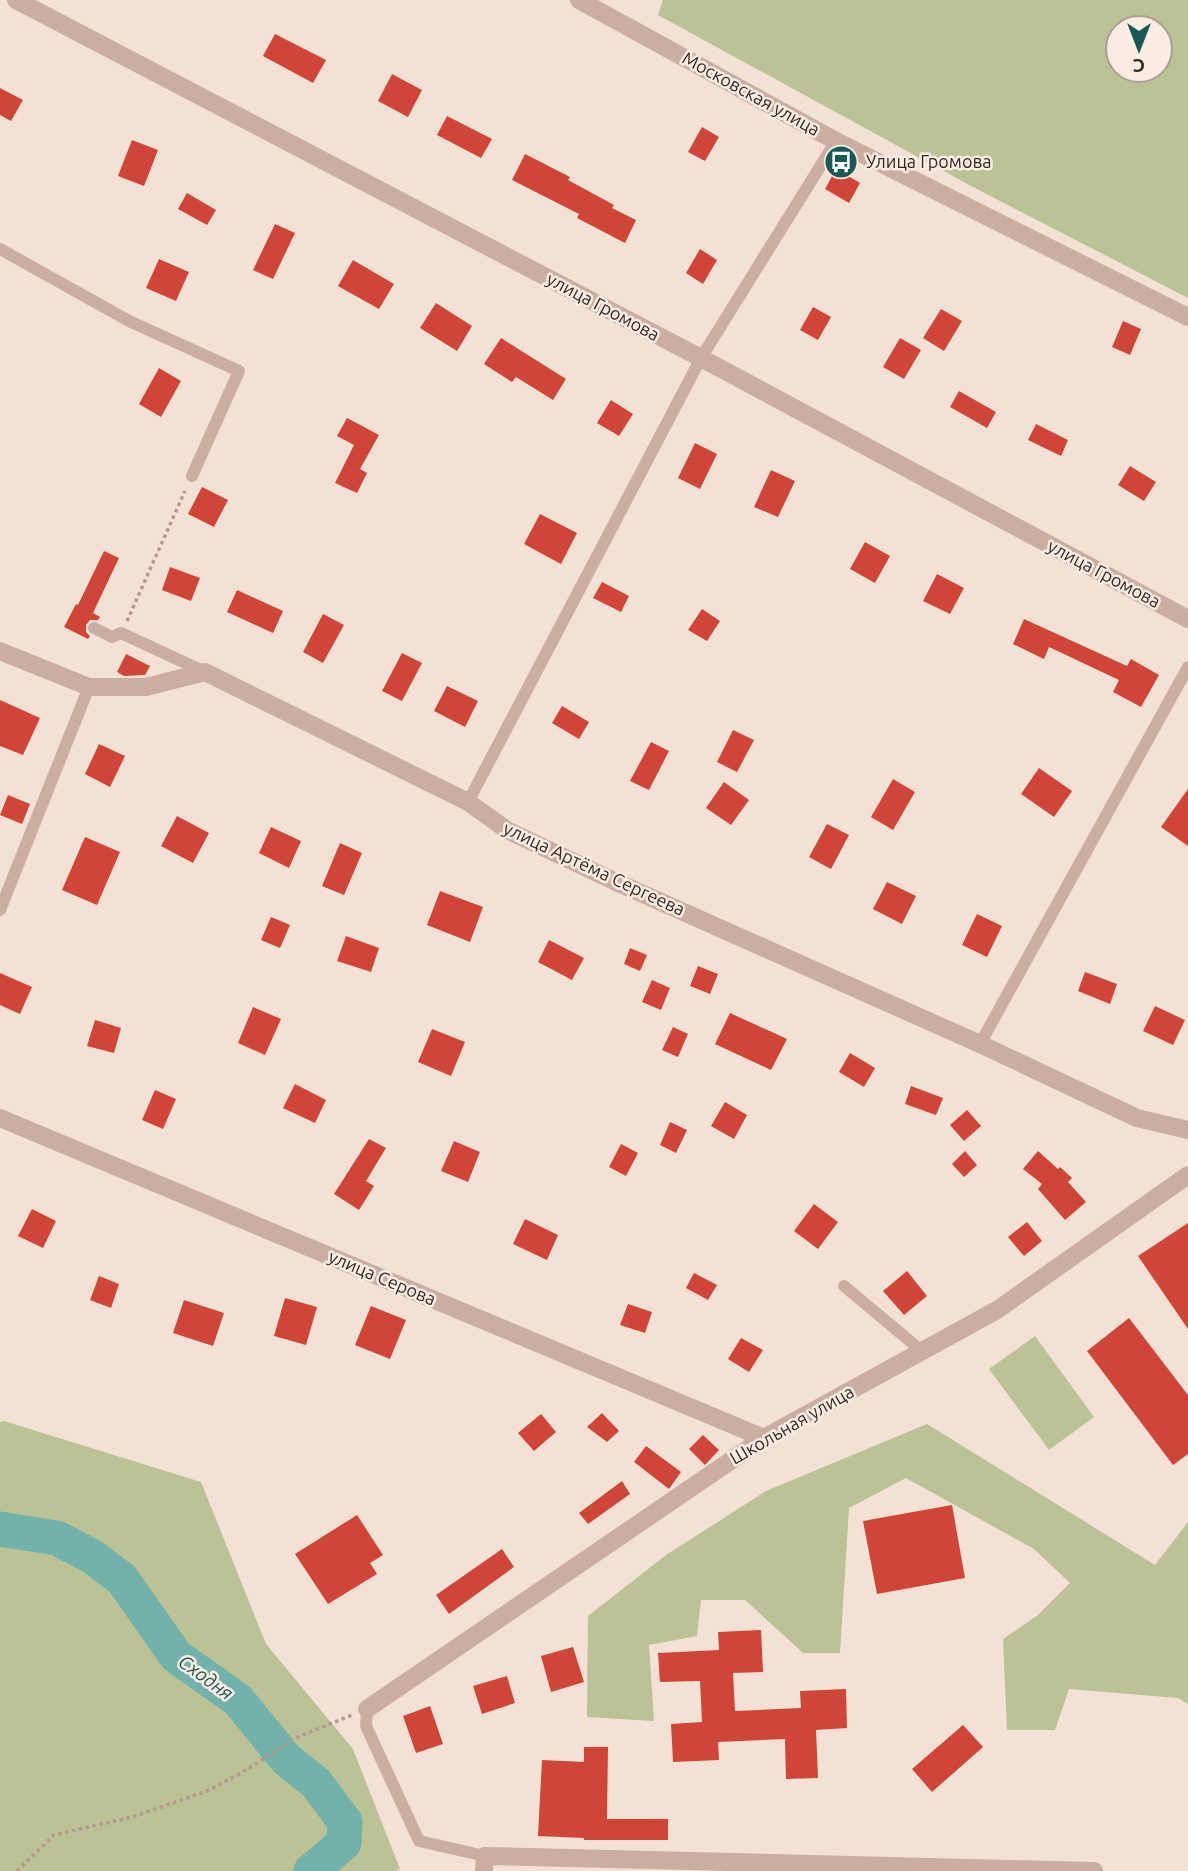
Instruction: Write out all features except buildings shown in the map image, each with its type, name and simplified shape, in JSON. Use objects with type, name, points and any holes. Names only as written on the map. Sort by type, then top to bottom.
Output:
[{"type":"street","name":"улица Громова","points":[[16,0],[701,358],[1188,620]]},
{"type":"street","name":"Московская улица","points":[[579,0],[836,141],[1188,317]]},
{"type":"street","points":[[0,651],[89,687],[146,687],[205,672]]},
{"type":"street","name":"улица Артёма Сергеева","points":[[205,672],[468,802],[507,830],[614,881],[980,1044],[1137,1118],[1188,1130]]},
{"type":"street","name":"улица Серова","points":[[0,1118],[764,1438]]},
{"type":"street","name":"Школьная улица","points":[[367,1709],[764,1438],[998,1310],[1188,1175]]},
{"type":"street","points":[[484,1863],[1094,1871]]},
{"type":"lane","points":[[468,802],[701,358],[836,141]]},
{"type":"lane","points":[[0,249],[128,321],[239,371],[192,476]]},
{"type":"lane","points":[[94,628],[112,637],[121,633],[205,672]]},
{"type":"lane","points":[[980,1044],[1188,667]]},
{"type":"lane","points":[[0,910],[89,687]]},
{"type":"lane","points":[[844,1286],[923,1352]]},
{"type":"lane","points":[[367,1709],[366,1726],[419,1841],[484,1863]]},
{"type":"path","points":[[121,633],[192,476]]},
{"type":"path","points":[[16,1871],[54,1835],[132,1817],[207,1791],[300,1736],[367,1709]]},
{"type":"green space","points":[[663,0],[1188,0],[1188,298],[971,186],[658,15]]},
{"type":"green space","points":[[1035,1336],[1094,1417],[1049,1450],[989,1369]]},
{"type":"green space","points":[[4,1421],[201,1482],[266,1644],[353,1749],[400,1869],[0,1871],[0,1422]]},
{"type":"green space","points":[[927,1424],[1155,1565],[1188,1522],[1188,1704],[1178,1698],[1069,1689],[1055,1730],[1007,1730],[1003,1639],[1038,1615],[1070,1583],[1034,1549],[906,1478],[849,1508],[840,1653],[803,1653],[745,1600],[701,1600],[697,1636],[649,1645],[654,1721],[587,1717],[588,1616],[666,1555],[766,1491]]},
{"type":"waterway","name":"Сходня","points":[[0,1529],[57,1538],[93,1557],[122,1579],[176,1656],[238,1700],[286,1759],[316,1783],[345,1822],[344,1843],[311,1871]]},
{"type":"place","name":"Улица Громова","points":[[841,162]]}]
